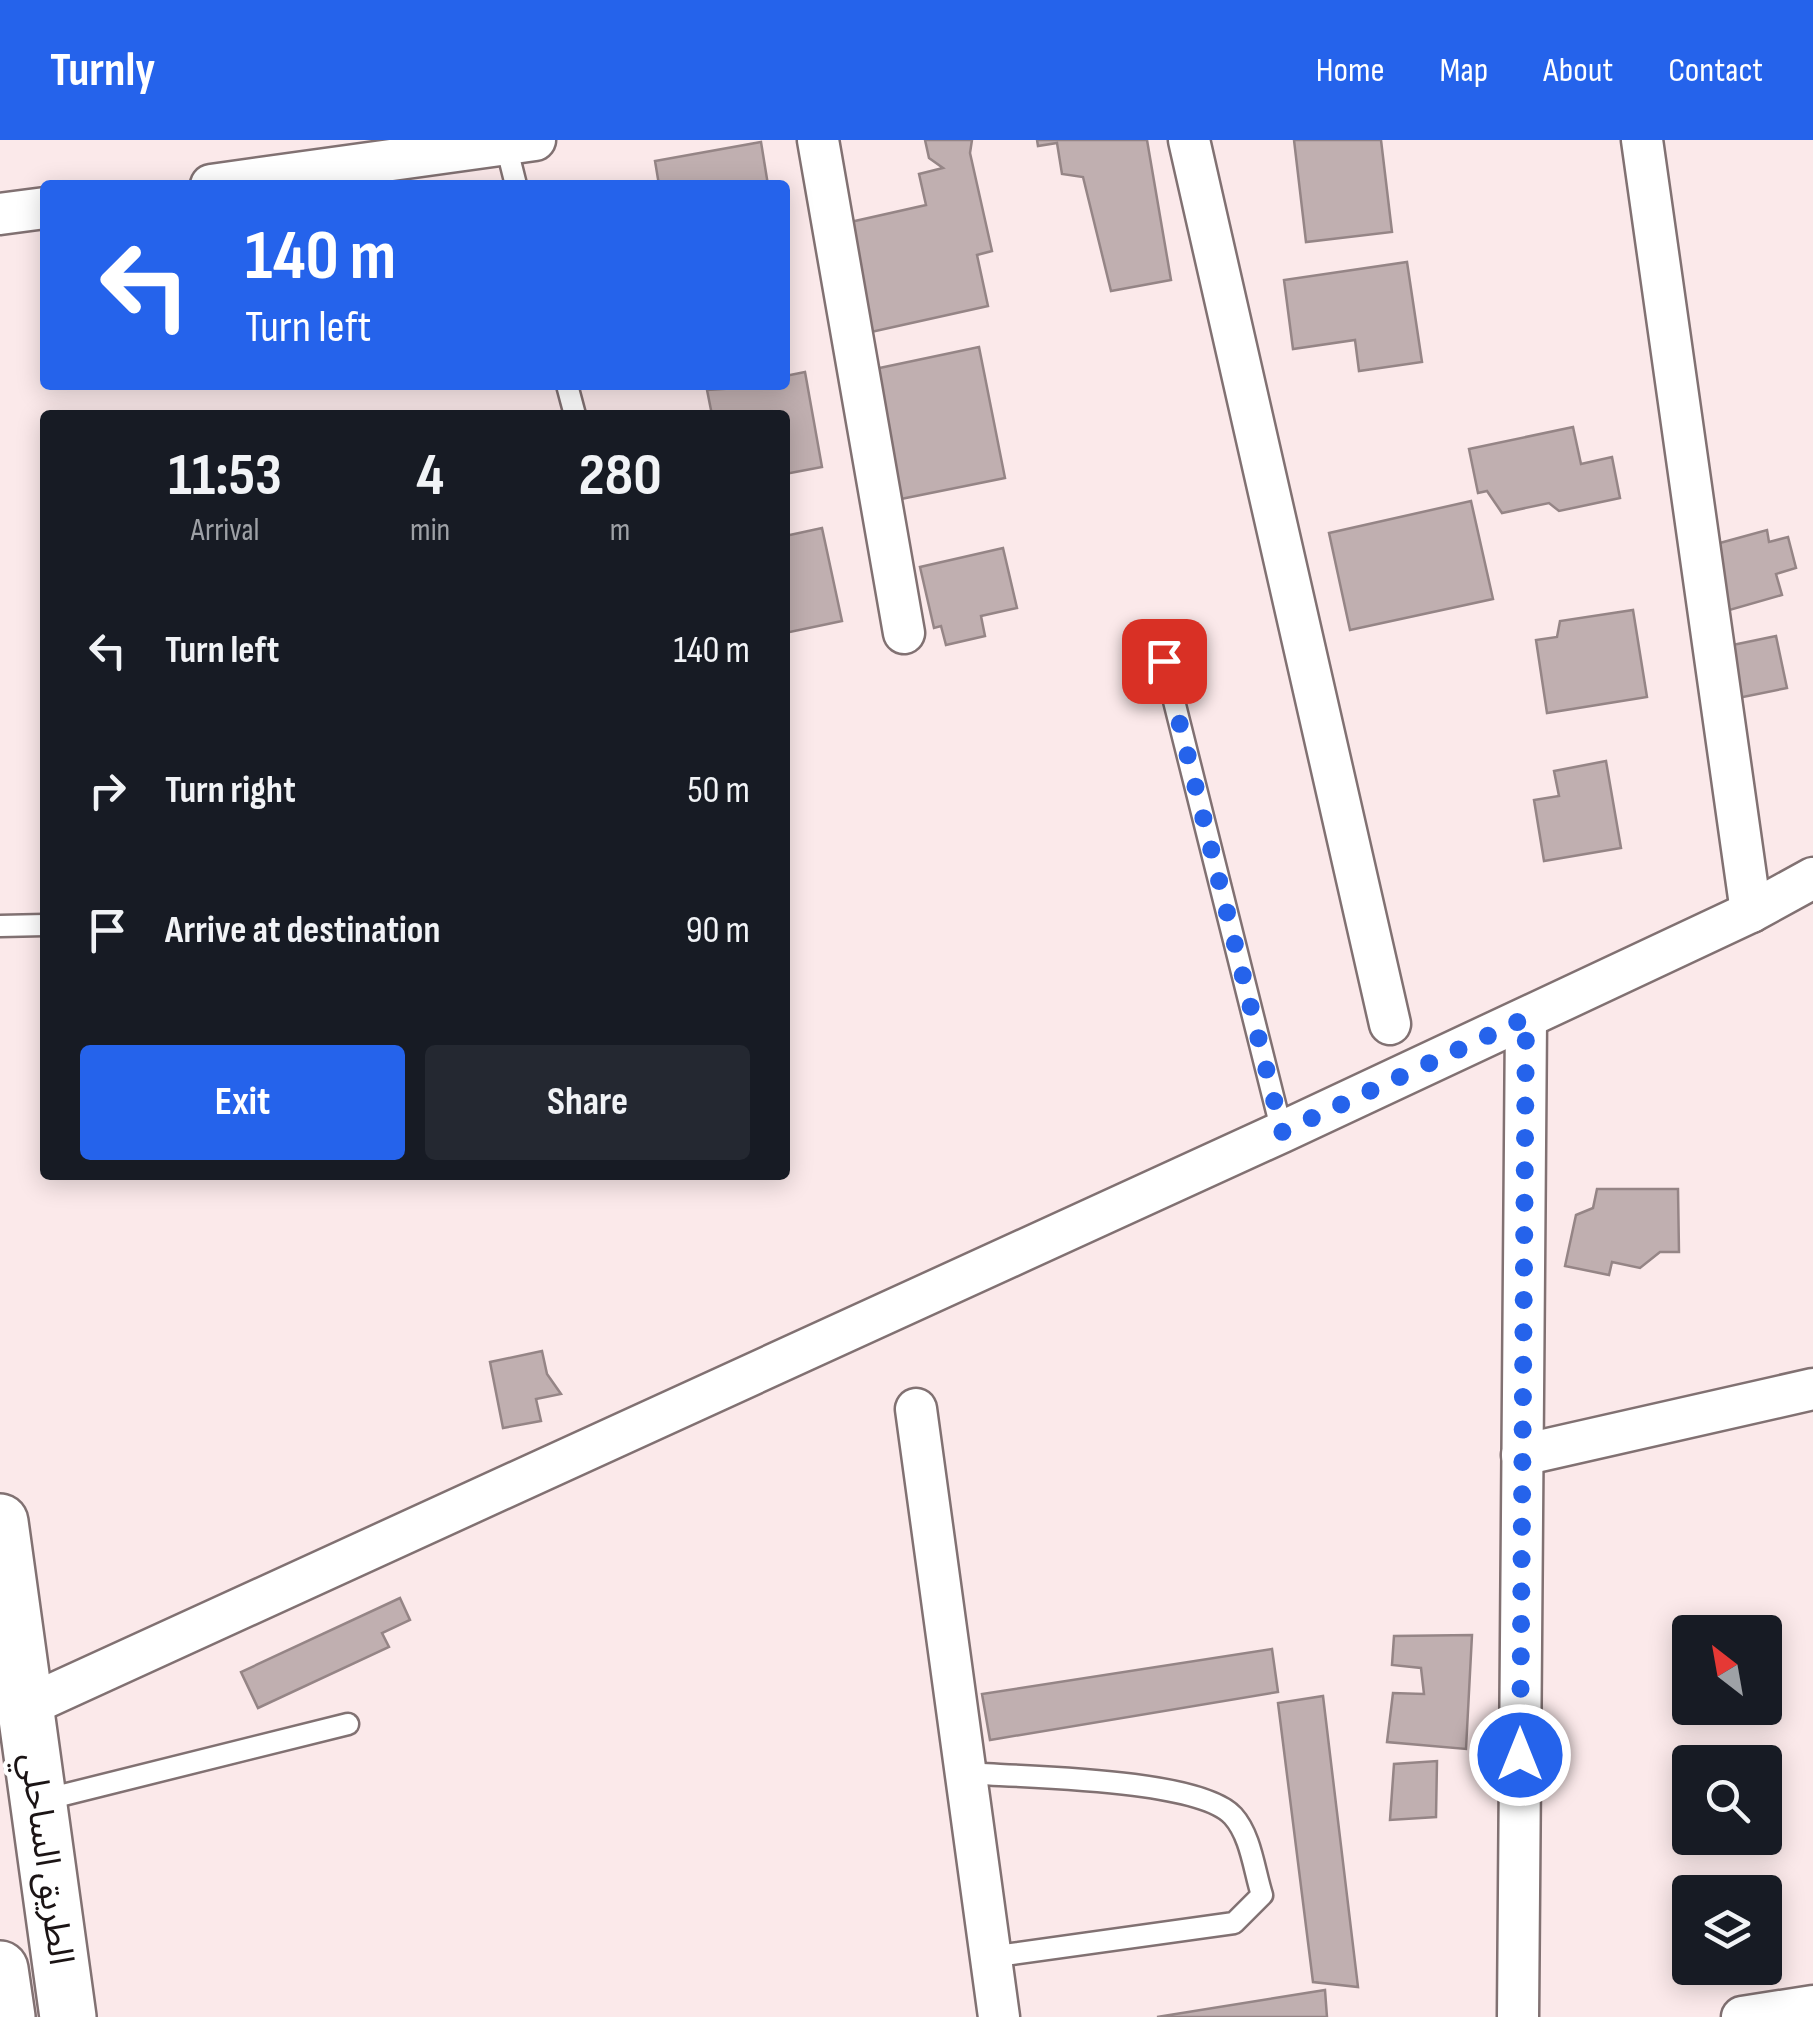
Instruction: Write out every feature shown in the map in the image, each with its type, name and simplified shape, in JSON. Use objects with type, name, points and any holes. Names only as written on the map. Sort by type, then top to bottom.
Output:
[{"type":"highway","name":"الطريق الساحلي","points":[[0,1522],[68,2017]]},
{"type":"highway","name":"الطريق الساحلي","points":[[0,1969],[6,2017]]},
{"type":"street","points":[[818,140],[904,633]]},
{"type":"street","points":[[1189,140],[1390,1024]]},
{"type":"street","points":[[1642,140],[1751,912]]},
{"type":"street","points":[[247,180],[520,142]]},
{"type":"street","points":[[0,214],[40,209]]},
{"type":"street","points":[[27,1706],[1282,1132],[1751,912],[1813,878]]},
{"type":"street","points":[[1518,2017],[1526,1018]]},
{"type":"street","points":[[1522,1455],[1813,1389]]},
{"type":"street","points":[[916,1409],[998,2017]]},
{"type":"street","points":[[1745,2017],[1813,2006]]},
{"type":"lane","points":[[516,180],[520,142]]},
{"type":"lane","points":[[1164,661],[1282,1132]]},
{"type":"lane","points":[[0,926],[40,925]]},
{"type":"lane","points":[[37,1802],[348,1724]]},
{"type":"lane","points":[[963,1773],[1157,1787],[1212,1801],[1230,1812],[1242,1828],[1262,1895],[1234,1923],[990,1957]]},
{"type":"building","points":[[925,140],[972,140],[970,153],[992,251],[977,255],[988,306],[871,332],[846,223],[926,205],[919,174],[943,168],[929,158]]},
{"type":"building","points":[[1037,140],[1147,140],[1171,280],[1111,291],[1083,177],[1062,174],[1057,143],[1038,146]]},
{"type":"building","points":[[1294,140],[1381,140],[1392,232],[1306,242]]},
{"type":"building","points":[[761,142],[767,180],[658,180],[655,161]]},
{"type":"building","points":[[1407,262],[1422,362],[1359,371],[1355,340],[1293,349],[1284,280]]},
{"type":"building","points":[[979,347],[1005,478],[896,500],[870,370]]},
{"type":"building","points":[[805,372],[822,467],[790,473],[790,410],[711,410],[707,390],[790,390],[790,375]]},
{"type":"building","points":[[1573,427],[1581,464],[1612,457],[1620,498],[1559,511],[1549,503],[1502,513],[1487,491],[1478,493],[1469,449]]},
{"type":"building","points":[[1471,501],[1493,599],[1350,630],[1329,533]]},
{"type":"building","points":[[822,528],[842,621],[790,632],[790,535]]},
{"type":"building","points":[[1767,530],[1769,542],[1788,537],[1796,568],[1776,574],[1782,595],[1726,611],[1709,546]]},
{"type":"building","points":[[1003,548],[1017,608],[981,616],[985,636],[946,645],[941,626],[934,628],[920,567]]},
{"type":"building","points":[[1633,610],[1647,697],[1547,713],[1536,640],[1557,637],[1560,621]]},
{"type":"building","points":[[1776,636],[1787,688],[1733,699],[1723,647]]},
{"type":"building","points":[[1606,761],[1621,848],[1544,861],[1534,800],[1559,796],[1554,771]]},
{"type":"building","points":[[1597,1189],[1678,1189],[1679,1252],[1660,1252],[1640,1268],[1612,1262],[1609,1275],[1565,1266],[1576,1215],[1593,1208]]},
{"type":"building","points":[[542,1351],[547,1374],[561,1394],[536,1399],[541,1421],[503,1428],[490,1362]]},
{"type":"building","points":[[400,1598],[410,1620],[382,1633],[389,1647],[258,1708],[241,1672]]},
{"type":"building","points":[[1472,1635],[1466,1749],[1387,1742],[1393,1693],[1424,1694],[1421,1668],[1392,1665],[1394,1636]]},
{"type":"building","points":[[1272,1649],[1278,1692],[990,1740],[982,1694]]},
{"type":"building","points":[[1323,1696],[1358,1987],[1313,1982],[1278,1703]]},
{"type":"building","points":[[1437,1761],[1436,1817],[1390,1820],[1394,1764]]},
{"type":"building","points":[[1325,1990],[1327,2017],[1157,2017]]},
{"type":"route","points":[[1164,661],[1282,1132],[1526,1018],[1520,1755]]}]
